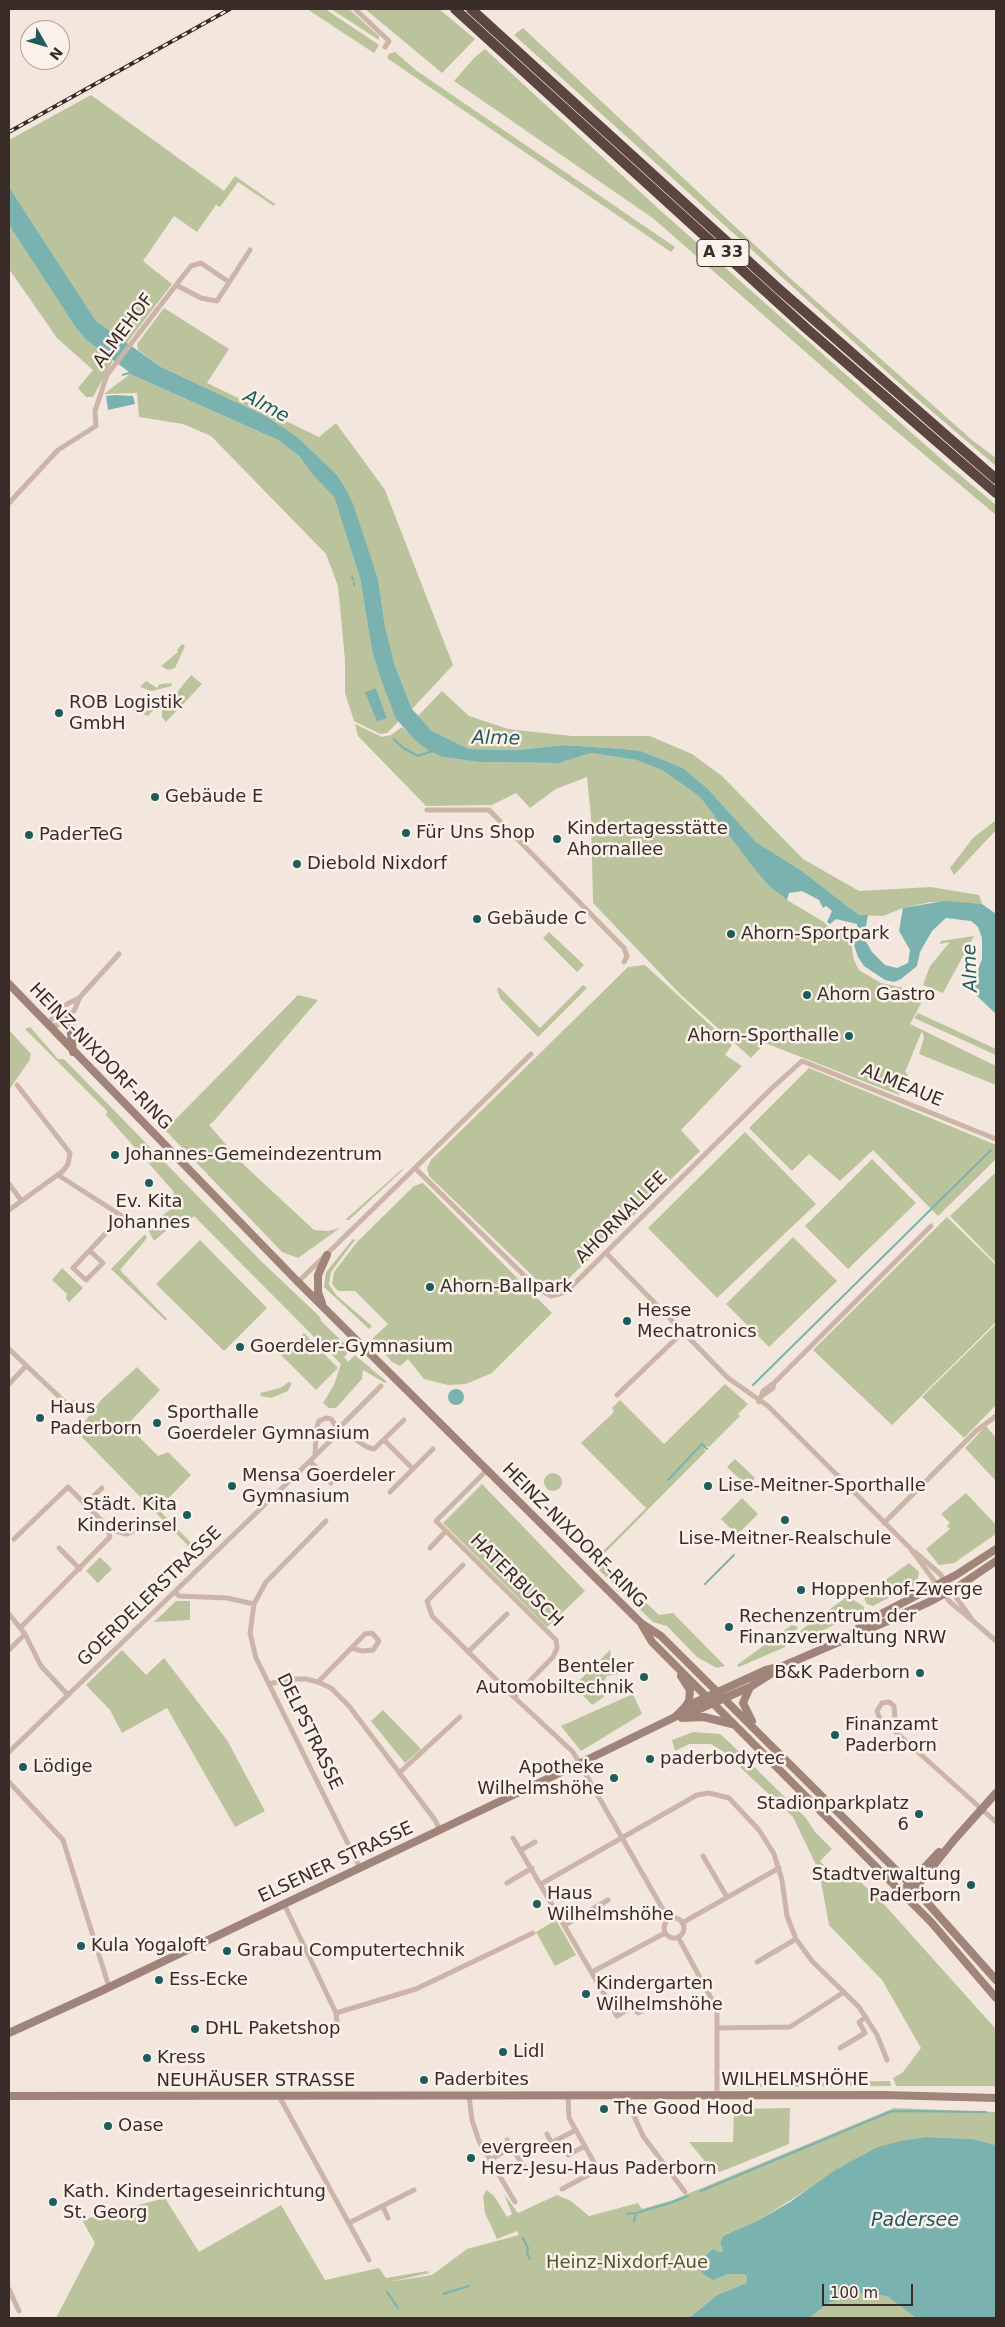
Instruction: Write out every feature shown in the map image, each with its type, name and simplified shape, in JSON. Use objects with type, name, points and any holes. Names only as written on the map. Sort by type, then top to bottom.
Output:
[{"type":"highway","name":"A 33","points":[[454,9],[807,329],[996,493]]},
{"type":"highway","name":"A 33","points":[[471,9],[780,290],[996,479]]},
{"type":"main road","name":"HEINZ-NIXDORF-RING","points":[[9,984],[298,1282],[641,1623],[659,1634],[912,1886],[996,1980]]},
{"type":"main road","points":[[69,1015],[73,1052]]},
{"type":"main road","points":[[324,1307],[318,1292],[318,1275],[327,1255]]},
{"type":"main road","points":[[839,1640],[880,1615],[946,1580],[996,1549]]},
{"type":"main road","points":[[783,1666],[839,1640],[883,1623],[942,1595],[996,1561]]},
{"type":"main road","name":"HEINZ-NIXDORF-RING","points":[[641,1623],[652,1642],[904,1895],[971,1966],[996,1998]]},
{"type":"main road","name":"ELSENER STRASSE","points":[[678,1717],[685,1708],[707,1697],[766,1670],[783,1666]]},
{"type":"main road","name":"ELSENER STRASSE","points":[[9,2033],[678,1717],[750,1687],[783,1666]]},
{"type":"main road","points":[[677,1667],[690,1690],[689,1702],[685,1708]]},
{"type":"main road","points":[[750,1687],[743,1703],[756,1730]]},
{"type":"main road","points":[[678,1717],[704,1717],[734,1724]]},
{"type":"main road","points":[[904,1895],[996,1793]]},
{"type":"main road","name":"WILHELMSHÖHE","points":[[963,2096],[996,2093]]},
{"type":"main road","name":"WILHELMSHÖHE","points":[[502,2096],[717,2095],[963,2096],[996,2098]]},
{"type":"main road","name":"NEUHÄUSER STRASSE","points":[[9,2096],[502,2096]]},
{"type":"street","points":[[355,9],[390,41],[385,47]]},
{"type":"street","name":"ALMEHOF","points":[[176,284],[201,298],[217,301],[250,250]]},
{"type":"street","name":"ALMEHOF","points":[[9,503],[58,450],[96,426],[95,411],[107,375],[191,266],[201,263],[229,282]]},
{"type":"street","points":[[427,810],[489,810],[624,948],[627,956],[624,962]]},
{"type":"street","points":[[80,997],[67,1004],[48,1024],[56,1026],[69,1015],[80,997],[119,954]]},
{"type":"street","points":[[298,1282],[532,1054]]},
{"type":"street","name":"ALMEAUE","points":[[798,1063],[802,1061],[810,1064],[996,1139]]},
{"type":"street","name":"AHORNALLEE","points":[[414,1168],[544,1293],[556,1296],[568,1291],[798,1063]]},
{"type":"street","points":[[9,1210],[58,1175],[70,1160],[68,1148],[17,1085]]},
{"type":"street","points":[[58,1175],[122,1216],[74,1268],[86,1280],[103,1263],[90,1251]]},
{"type":"street","points":[[9,1184],[21,1200]]},
{"type":"street","points":[[761,1399],[773,1388],[774,1383],[932,1226]]},
{"type":"street","points":[[606,1253],[728,1378],[761,1399],[884,1523],[946,1580],[973,1621]]},
{"type":"street","points":[[617,1395],[683,1332]]},
{"type":"street","points":[[9,1349],[71,1408],[74,1403]]},
{"type":"street","points":[[9,1384],[26,1366]]},
{"type":"street","name":"GOERDELERSTRASSE","points":[[9,1752],[310,1461],[382,1386]]},
{"type":"street","points":[[884,1523],[976,1431],[996,1416]]},
{"type":"street","points":[[315,1456],[316,1430],[319,1421],[326,1418],[331,1419],[337,1432],[348,1435],[371,1449],[378,1447],[404,1420]]},
{"type":"street","points":[[384,1440],[413,1469]]},
{"type":"street","points":[[390,1492],[433,1449]]},
{"type":"street","points":[[310,1461],[332,1483]]},
{"type":"street","name":"HEINZ-NIXDORF-RING","points":[[444,1512],[487,1470]]},
{"type":"street","points":[[14,1539],[68,1487],[108,1529],[110,1537],[21,1627]]},
{"type":"street","points":[[85,1504],[102,1488]]},
{"type":"street","name":"HATERBUSCH","points":[[444,1512],[436,1521],[556,1640],[557,1648],[553,1657],[514,1697]]},
{"type":"street","name":"DELPSTRASSE","points":[[326,1521],[266,1582],[254,1604],[250,1627],[252,1646],[269,1684],[360,1868]]},
{"type":"street","points":[[108,1529],[127,1534],[142,1527]]},
{"type":"street","name":"HATERBUSCH","points":[[430,1548],[446,1531]]},
{"type":"street","points":[[59,1548],[80,1569]]},
{"type":"street","points":[[910,1548],[942,1595],[996,1641]]},
{"type":"street","name":"HATERBUSCH","points":[[463,1564],[427,1601],[432,1616],[566,1745],[580,1764],[668,1920]]},
{"type":"street","points":[[175,1592],[179,1596],[227,1598],[254,1604]]},
{"type":"street","points":[[9,1614],[21,1627],[41,1666],[68,1695]]},
{"type":"street","name":"HATERBUSCH","points":[[468,1652],[507,1614]]},
{"type":"street","points":[[318,1682],[365,1634],[372,1633],[379,1641],[373,1650],[362,1651],[352,1648]]},
{"type":"street","points":[[9,1650],[25,1634]]},
{"type":"street","points":[[269,1684],[289,1679],[318,1682],[331,1688],[340,1696],[435,1820],[440,1830]]},
{"type":"street","points":[[896,1732],[894,1706],[889,1702],[882,1703],[878,1709],[878,1716],[996,1822]]},
{"type":"street","points":[[399,1773],[460,1717]]},
{"type":"street","points":[[9,1782],[63,1840],[109,1987]]},
{"type":"street","points":[[541,1884],[697,1795],[709,1793],[729,1798],[749,1818],[766,1841],[779,1868],[787,1916],[796,1939],[812,1961],[844,1992],[866,2018],[877,2035],[887,2060]]},
{"type":"street","points":[[513,1838],[617,2016],[632,2007],[638,2013],[655,2004]]},
{"type":"street","points":[[521,1850],[535,1842]]},
{"type":"street","points":[[703,1856],[727,1897]]},
{"type":"street","points":[[507,1882],[532,1868]]},
{"type":"street","points":[[682,1923],[779,1868]]},
{"type":"street","points":[[565,1925],[608,1900]]},
{"type":"street","points":[[284,1904],[336,2013],[338,2031]]},
{"type":"street","points":[[674,1918],[682,1923],[683,1929],[678,1937],[669,1937],[665,1933],[665,1924],[668,1920],[674,1918]]},
{"type":"street","points":[[336,2013],[416,1989],[533,1933]]},
{"type":"street","points":[[592,1972],[665,1933]]},
{"type":"street","points":[[678,1937],[717,2009],[717,2095]]},
{"type":"street","points":[[757,1962],[796,1939]]},
{"type":"street","points":[[718,2028],[790,2027],[844,1992]]},
{"type":"street","points":[[840,2048],[865,2034],[859,2022],[866,2018]]},
{"type":"street","points":[[279,2096],[369,2260]]},
{"type":"street","points":[[468,2096],[472,2120],[490,2160],[515,2202]]},
{"type":"street","points":[[562,2189],[594,2170],[594,2164],[569,2118],[568,2096]]},
{"type":"street","points":[[628,2096],[630,2107],[644,2136],[686,2192]]},
{"type":"street","points":[[547,2134],[549,2144],[576,2130]]},
{"type":"street","points":[[507,2140],[525,2169]]},
{"type":"street","points":[[565,2149],[568,2155],[584,2146]]},
{"type":"street","points":[[490,2160],[511,2147]]},
{"type":"street","points":[[349,2223],[414,2190]]},
{"type":"street","points":[[383,2207],[388,2218]]},
{"type":"street","points":[[9,2289],[19,2311]]},
{"type":"green space","points":[[307,9],[325,9],[379,45],[374,53]]},
{"type":"green space","points":[[331,9],[349,9],[379,36],[379,40]]},
{"type":"green space","points":[[365,9],[439,9],[475,39],[442,73]]},
{"type":"green space","points":[[523,28],[790,278],[972,440],[996,458],[996,466],[908,391],[514,35]]},
{"type":"green space","points":[[485,49],[661,211],[948,465],[996,505],[996,515],[883,420],[654,219],[454,81],[474,58]]},
{"type":"green space","points":[[395,52],[417,71],[675,247],[671,252],[387,58],[389,54]]},
{"type":"green space","points":[[91,95],[224,191],[235,176],[275,204],[274,206],[238,182],[220,207],[216,205],[197,232],[174,216],[143,261],[172,284],[127,343],[96,321],[9,187],[9,140]]},
{"type":"green space","points":[[9,225],[76,328],[86,340],[113,361],[93,397],[86,397],[78,388],[93,370],[57,338],[9,269]]},
{"type":"green space","points":[[164,308],[229,349],[207,383],[319,437],[336,423],[385,490],[453,665],[412,709],[395,666],[385,626],[378,579],[346,489],[337,475],[264,415],[161,367],[138,350],[137,344]]},
{"type":"green space","points":[[130,374],[278,440],[299,456],[313,475],[334,497],[360,578],[372,651],[381,680],[398,722],[387,733],[380,734],[354,721],[345,693],[345,660],[338,586],[326,554],[211,436],[183,424],[139,417],[137,393],[104,394]],"holes":[[[376,688],[387,718],[377,722],[366,692]]]},
{"type":"green space","points":[[182,644],[185,646],[175,668],[168,670],[161,666],[178,652],[177,650]]},
{"type":"green space","points":[[191,675],[202,684],[166,722],[162,717],[162,711]]},
{"type":"green space","points":[[146,681],[157,688],[160,684],[171,683],[172,686],[152,691],[140,687]]},
{"type":"green space","points":[[442,691],[469,716],[508,729],[572,736],[650,736],[692,754],[722,776],[803,859],[859,891],[931,887],[979,895],[982,904],[931,902],[903,908],[883,916],[859,915],[802,871],[756,842],[707,788],[683,768],[641,751],[624,749],[563,745],[518,750],[469,749],[432,731],[418,716]]},
{"type":"green space","points":[[152,697],[159,698],[160,703],[148,716],[143,714],[142,709]]},
{"type":"green space","name":"Ahorn-Sportpark","points":[[355,724],[382,737],[391,735],[402,727],[429,751],[444,757],[479,762],[559,763],[591,753],[638,760],[662,770],[700,797],[769,886],[787,900],[824,922],[832,931],[850,936],[854,960],[859,970],[881,983],[913,990],[925,996],[910,1024],[996,1066],[996,1085],[919,1054],[924,1038],[922,1031],[905,1072],[908,1074],[899,1095],[765,1043],[751,1058],[681,995],[593,903],[591,817],[587,777],[556,789],[530,808],[516,793],[492,805],[426,806],[358,736]]},
{"type":"green space","points":[[996,820],[996,830],[954,875],[950,868],[973,838]]},
{"type":"green space","points":[[549,932],[584,965],[577,972],[543,938]]},
{"type":"green space","points":[[974,936],[943,993],[923,985],[930,966],[950,942],[940,944],[941,941]]},
{"type":"green space","points":[[645,965],[732,1045],[725,1055],[742,1066],[681,1130],[700,1151],[560,1287],[541,1284],[429,1176],[427,1168],[431,1160],[628,967]]},
{"type":"green space","points":[[583,985],[587,988],[538,1037],[500,998],[497,989],[499,987],[540,1028]]},
{"type":"green space","points":[[298,995],[318,1000],[209,1125],[244,1165],[314,1230],[328,1231],[340,1228],[298,1258],[282,1252],[165,1130]]},
{"type":"green space","points":[[918,1013],[996,1049],[996,1055],[914,1018]]},
{"type":"green space","points":[[30,1027],[58,1059],[64,1059],[260,1260],[320,1317],[321,1321],[351,1350],[344,1357],[348,1362],[355,1355],[387,1382],[385,1383],[363,1370],[362,1379],[336,1408],[329,1408],[323,1403],[334,1385],[341,1364],[194,1216],[183,1227],[167,1230],[154,1241],[147,1228],[172,1208],[174,1192],[106,1115],[107,1111],[25,1029]]},
{"type":"green space","points":[[9,1030],[31,1054],[29,1061],[9,1090]]},
{"type":"green space","points":[[809,1068],[996,1145],[996,1159],[938,1216],[873,1150],[840,1181],[809,1154],[792,1171],[749,1128]]},
{"type":"green space","points":[[745,1132],[816,1204],[717,1298],[648,1228]]},
{"type":"green space","points":[[872,1159],[916,1203],[848,1269],[805,1226]]},
{"type":"green space","points":[[404,1169],[349,1220],[345,1220],[401,1170]]},
{"type":"green space","points":[[996,1172],[996,1263],[950,1216]]},
{"type":"green space","name":"Ahorn-Ballpark","points":[[423,1183],[552,1313],[492,1373],[466,1384],[448,1385],[424,1379],[408,1359],[400,1366],[392,1362],[372,1339],[388,1324],[355,1291],[338,1291],[332,1284],[334,1272],[357,1242],[414,1186]]},
{"type":"green space","points":[[947,1217],[996,1265],[996,1322],[892,1425],[813,1350]]},
{"type":"green space","points":[[145,1234],[147,1238],[120,1270],[167,1319],[166,1321],[111,1269]]},
{"type":"green space","points":[[793,1237],[837,1281],[769,1347],[726,1304]]},
{"type":"green space","points":[[353,1239],[355,1240],[331,1272],[329,1284],[336,1295],[372,1326],[369,1329],[324,1287],[326,1272]]},
{"type":"green space","points":[[200,1240],[267,1308],[224,1351],[156,1284]]},
{"type":"green space","points":[[62,1268],[83,1288],[69,1302],[66,1299],[67,1294],[52,1280]]},
{"type":"green space","points":[[996,1324],[996,1405],[964,1438],[922,1397]]},
{"type":"green space","points":[[304,1333],[338,1368],[316,1390],[281,1355]]},
{"type":"green space","points":[[137,1367],[160,1390],[127,1425],[158,1456],[168,1452],[191,1475],[158,1509],[202,1554],[199,1557],[77,1432],[101,1400]]},
{"type":"green space","points":[[289,1382],[292,1383],[288,1391],[271,1398],[261,1396],[260,1393],[280,1388]]},
{"type":"green space","points":[[725,1384],[748,1404],[738,1414],[740,1416],[709,1447],[707,1446],[704,1449],[706,1451],[595,1563],[593,1561],[646,1508],[581,1443],[614,1412],[612,1408],[620,1400],[664,1444]]},
{"type":"green space","points":[[986,1426],[996,1438],[996,1481],[965,1448]]},
{"type":"green space","points":[[735,1459],[755,1478],[747,1486],[727,1467]]},
{"type":"green space","points":[[549,1473],[557,1473],[562,1478],[560,1489],[549,1491],[544,1486],[544,1478]]},
{"type":"green space","points":[[482,1484],[585,1591],[547,1627],[443,1523]]},
{"type":"green space","points":[[966,1493],[996,1525],[996,1534],[954,1563],[939,1565],[926,1549],[950,1529],[947,1526],[950,1523],[941,1514]]},
{"type":"green space","points":[[742,1498],[758,1514],[737,1535],[721,1519]]},
{"type":"green space","points":[[100,1557],[112,1569],[98,1583],[86,1571]]},
{"type":"green space","points":[[909,1563],[919,1572],[917,1583],[873,1606],[867,1604],[863,1596]]},
{"type":"green space","points":[[605,1564],[659,1615],[673,1613],[725,1666],[717,1668],[697,1657],[667,1626],[653,1622],[598,1569]]},
{"type":"green space","points":[[848,1596],[864,1607],[864,1610],[793,1645],[801,1630]]},
{"type":"green space","points":[[176,1601],[190,1601],[190,1620],[154,1622]]},
{"type":"green space","points":[[792,1625],[798,1627],[785,1647],[739,1667],[737,1665]]},
{"type":"green space","points":[[122,1650],[146,1675],[164,1658],[227,1740],[265,1811],[235,1827],[167,1708],[122,1733],[110,1710],[86,1685]]},
{"type":"green space","points":[[610,1650],[613,1669],[622,1673],[607,1676],[602,1685],[604,1697],[592,1705],[574,1686]]},
{"type":"green space","points":[[633,1694],[642,1714],[581,1751],[561,1726]]},
{"type":"green space","points":[[383,1710],[421,1749],[405,1763],[371,1721]]},
{"type":"green space","points":[[693,1732],[720,1734],[729,1742],[806,1818],[815,1832],[832,1849],[820,1861],[833,1875],[853,1875],[882,1902],[994,2027],[996,2030],[996,2086],[896,2086],[893,2078],[903,2072],[921,2048],[882,1980],[829,1925],[819,1871],[793,1817],[724,1752],[711,1744],[689,1744],[675,1751],[672,1740]]},
{"type":"green space","points":[[556,1920],[576,1955],[555,1966],[536,1932]]},
{"type":"green space","points":[[890,2081],[891,2086],[732,2087],[730,2084]]},
{"type":"green space","points":[[790,2108],[789,2144],[720,2172],[708,2165],[689,2142],[733,2142],[734,2109]]},
{"type":"green space","name":"Heinz-Nixdorf-Aue","points":[[894,2108],[996,2112],[996,2145],[973,2139],[927,2137],[840,2169],[759,2220],[723,2236],[720,2243],[723,2250],[721,2252],[711,2249],[696,2266],[714,2280],[728,2274],[744,2274],[747,2277],[746,2283],[717,2295],[689,2318],[56,2318],[95,2243],[82,2220],[165,2198],[199,2252],[281,2205],[325,2280],[379,2268],[386,2278],[427,2271],[429,2273],[389,2282],[432,2275],[467,2249],[519,2235],[517,2231],[497,2239],[485,2213],[483,2196],[487,2190],[494,2196],[507,2217],[512,2214],[504,2194],[518,2213],[557,2195],[571,2201],[589,2216],[638,2203],[642,2209],[673,2200]]},
{"type":"green space","points":[[856,2293],[872,2293],[888,2297],[916,2318],[809,2318],[829,2303]]},
{"type":"water","points":[[9,187],[96,321],[161,367],[264,415],[297,437],[337,475],[353,504],[378,579],[385,626],[395,666],[412,709],[432,731],[469,749],[518,750],[563,745],[624,749],[641,751],[683,768],[707,788],[756,842],[802,871],[859,915],[868,915],[864,938],[872,952],[885,965],[897,968],[908,963],[910,950],[899,931],[903,908],[944,901],[982,904],[996,914],[996,1014],[976,995],[973,983],[982,959],[982,938],[978,927],[971,921],[946,918],[932,931],[920,952],[917,966],[901,979],[894,982],[885,980],[864,966],[858,957],[854,945],[858,934],[857,924],[836,919],[830,924],[827,922],[832,911],[826,906],[823,908],[819,900],[802,891],[789,893],[787,900],[769,886],[700,797],[662,770],[637,760],[591,753],[559,763],[479,762],[443,757],[429,751],[415,740],[396,719],[381,680],[372,651],[360,578],[334,497],[313,475],[299,456],[278,440],[130,374],[122,376],[122,374],[129,372],[86,340],[76,328],[9,225]]},
{"type":"water","points":[[106,396],[133,396],[135,404],[108,410]]},
{"type":"water","points":[[376,688],[387,718],[377,722],[365,692]]},
{"type":"water","points":[[453,1389],[459,1389],[464,1394],[462,1403],[453,1405],[448,1400],[448,1394]]},
{"type":"water","name":"Padersee","points":[[927,2137],[973,2139],[996,2145],[996,2318],[916,2318],[888,2297],[872,2293],[856,2293],[829,2303],[809,2318],[689,2318],[717,2295],[746,2283],[747,2277],[744,2274],[728,2274],[714,2280],[706,2276],[695,2266],[712,2249],[721,2252],[723,2250],[720,2243],[723,2236],[759,2220],[790,2202],[838,2168],[840,2169],[878,2147]]},
{"type":"waterway","points":[[394,739],[403,748],[418,756],[432,751]]},
{"type":"waterway","points":[[753,1385],[991,1150]]},
{"type":"waterway","points":[[668,1480],[702,1444],[707,1449]]},
{"type":"waterway","points":[[705,1584],[734,1555]]},
{"type":"waterway","points":[[701,2191],[892,2111],[986,2112]]},
{"type":"waterway","points":[[634,2222],[636,2213],[688,2196]]},
{"type":"waterway","points":[[627,2214],[636,2213]]},
{"type":"waterway","points":[[523,2238],[528,2248],[527,2254],[530,2259]]},
{"type":"waterway","points":[[443,2294],[469,2286]]},
{"type":"waterway","points":[[387,2292],[398,2308]]},
{"type":"railway","points":[[9,132],[230,9]]},
{"type":"place","name":"ROB Logistik GmbH","points":[[59,713]]},
{"type":"place","name":"Gebäude E","points":[[155,797]]},
{"type":"place","name":"Für Uns Shop","points":[[406,833]]},
{"type":"place","name":"PaderTeG","points":[[29,835]]},
{"type":"place","name":"Kindertagesstätte Ahornallee","points":[[557,839]]},
{"type":"place","name":"Diebold Nixdorf","points":[[297,864]]},
{"type":"place","name":"Gebäude C","points":[[477,919]]},
{"type":"place","name":"Ahorn-Sportpark","points":[[731,934]]},
{"type":"place","name":"Ahorn Gastro","points":[[807,995]]},
{"type":"place","name":"Ahorn-Sporthalle","points":[[849,1036]]},
{"type":"place","name":"Johannes-Gemeindezentrum","points":[[115,1155]]},
{"type":"place","name":"Ev. Kita Johannes","points":[[149,1183]]},
{"type":"place","name":"Ahorn-Ballpark","points":[[430,1287]]},
{"type":"place","name":"Hesse Mechatronics","points":[[627,1321]]},
{"type":"place","name":"Goerdeler-Gymnasium","points":[[240,1347]]},
{"type":"place","name":"Haus Paderborn","points":[[40,1418]]},
{"type":"place","name":"Sporthalle Goerdeler Gymnasium","points":[[157,1423]]},
{"type":"place","name":"Mensa Goerdeler Gymnasium","points":[[232,1486]]},
{"type":"place","name":"Lise-Meitner-Sporthalle","points":[[708,1486]]},
{"type":"place","name":"Städt. Kita Kinderinsel","points":[[187,1515]]},
{"type":"place","name":"Lise-Meitner-Realschule","points":[[785,1520]]},
{"type":"place","name":"Hoppenhof-Zwerge","points":[[801,1590]]},
{"type":"place","name":"Rechenzentrum der Finanzverwaltung NRW","points":[[729,1627]]},
{"type":"place","name":"B&K Paderborn","points":[[920,1673]]},
{"type":"place","name":"Benteler Automobiltechnik","points":[[644,1677]]},
{"type":"place","name":"Finanzamt Paderborn","points":[[835,1735]]},
{"type":"place","name":"paderbodytec","points":[[650,1759]]},
{"type":"place","name":"Lödige","points":[[23,1767]]},
{"type":"place","name":"Apotheke Wilhelmshöhe","points":[[614,1778]]},
{"type":"place","name":"Stadionparkplatz 6","points":[[919,1814]]},
{"type":"place","name":"Stadtverwaltung Paderborn","points":[[971,1885]]},
{"type":"place","name":"Haus Wilhelmshöhe","points":[[537,1904]]},
{"type":"place","name":"Kula Yogaloft","points":[[81,1946]]},
{"type":"place","name":"Grabau Computertechnik","points":[[227,1951]]},
{"type":"place","name":"Ess-Ecke","points":[[159,1980]]},
{"type":"place","name":"Kindergarten Wilhelmshöhe","points":[[586,1994]]},
{"type":"place","name":"DHL Paketshop","points":[[195,2029]]},
{"type":"place","name":"Lidl","points":[[503,2052]]},
{"type":"place","name":"Kress","points":[[147,2058]]},
{"type":"place","name":"Paderbites","points":[[424,2080]]},
{"type":"place","name":"The Good Hood","points":[[604,2109]]},
{"type":"place","name":"Oase","points":[[108,2126]]},
{"type":"place","name":"evergreen Herz-Jesu-Haus Paderborn","points":[[471,2158]]},
{"type":"place","name":"Kath. Kindertageseinrichtung St. Georg","points":[[53,2202]]},
{"type":"water label","name":"Alme","points":[[266,407]]},
{"type":"water label","name":"Alme","points":[[496,739]]},
{"type":"water label","name":"Alme","points":[[971,968]]}]
